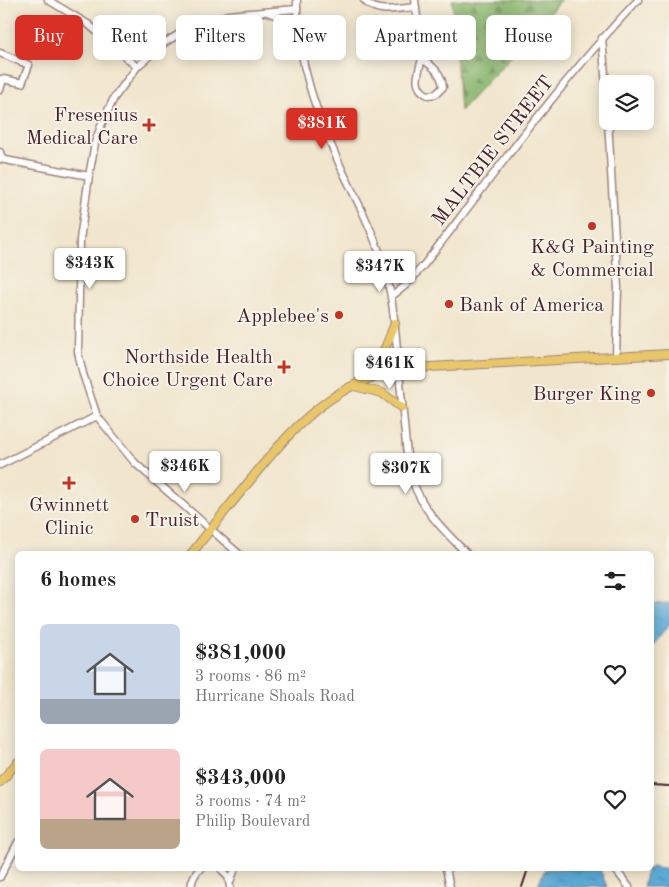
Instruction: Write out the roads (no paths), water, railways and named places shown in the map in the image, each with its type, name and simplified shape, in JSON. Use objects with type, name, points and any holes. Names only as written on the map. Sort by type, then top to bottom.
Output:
[{"type":"main road","points":[[354,386],[382,357],[395,323]]},
{"type":"main road","points":[[193,551],[274,450],[299,423],[327,400],[354,386],[399,370],[669,354]]},
{"type":"main road","points":[[354,386],[382,392],[402,408]]},
{"type":"main road","points":[[0,782],[15,765]]},
{"type":"street","points":[[48,0],[88,24],[137,67]]},
{"type":"street","points":[[296,0],[296,15]]},
{"type":"street","points":[[364,0],[370,6],[378,9],[415,4]]},
{"type":"street","name":"MALTBIE STREET","points":[[391,297],[406,285],[423,266],[509,154],[602,38],[638,0]]},
{"type":"street","points":[[236,551],[134,463],[97,416],[78,352],[80,240],[89,176],[102,123],[114,98],[137,67],[164,43],[198,25],[228,15],[296,10]]},
{"type":"street","points":[[263,11],[274,15]]},
{"type":"street","points":[[602,38],[605,75]]},
{"type":"street","points":[[0,53],[28,65],[22,82],[2,79],[0,90]]},
{"type":"street","points":[[302,60],[313,100],[327,136],[374,238],[382,260],[395,323],[408,466],[416,491],[434,519],[465,551]]},
{"type":"street","points":[[422,60],[432,66],[442,81],[443,87],[436,94],[428,95],[420,89],[417,81],[422,60]]},
{"type":"street","points":[[609,130],[618,288],[616,357]]},
{"type":"street","points":[[0,152],[1,159],[89,176]]},
{"type":"street","points":[[0,465],[97,416]]},
{"type":"street","points":[[0,877],[15,848]]},
{"type":"street","points":[[191,887],[197,871]]},
{"type":"street","points":[[223,871],[228,876],[230,884]]},
{"type":"street","points":[[230,884],[234,871]]},
{"type":"street","points":[[446,871],[450,887]]},
{"type":"street","points":[[617,871],[629,887]]},
{"type":"water","points":[[669,603],[669,625],[654,644],[654,604]]},
{"type":"water","points":[[654,866],[669,869],[669,887],[643,887],[647,871],[654,871]]},
{"type":"water","points":[[544,871],[601,871],[607,887],[537,887]]},
{"type":"railway","points":[[654,785],[669,786]]},
{"type":"railway","points":[[522,887],[527,871]]},
{"type":"place","name":"Fresenius Medical Care","points":[[149,125]]},
{"type":"place","name":"K&G Painting & Commercial","points":[[592,226]]},
{"type":"place","name":"Bank of America","points":[[449,304]]},
{"type":"place","name":"Applebee's","points":[[339,315]]},
{"type":"place","name":"Northside Health Choice Urgent Care","points":[[284,367]]},
{"type":"place","name":"Burger King","points":[[651,393]]},
{"type":"place","name":"Gwinnett Clinic","points":[[69,483]]},
{"type":"place","name":"Truist","points":[[135,519]]}]
